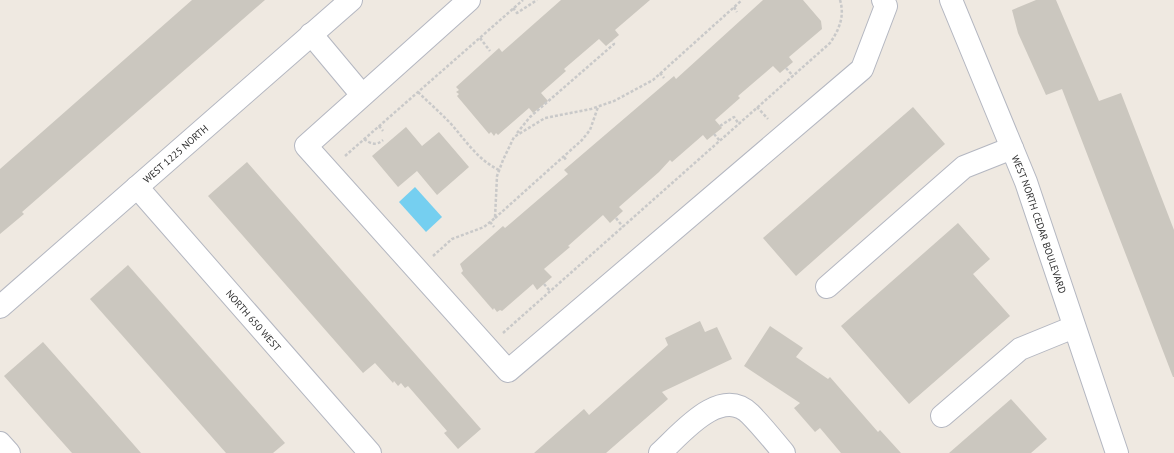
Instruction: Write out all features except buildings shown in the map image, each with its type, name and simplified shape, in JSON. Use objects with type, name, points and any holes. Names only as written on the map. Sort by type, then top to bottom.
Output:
[{"type":"street","name":"WEST 1225 NORTH","points":[[0,307],[351,0]]},
{"type":"street","points":[[469,0],[306,146],[508,371],[862,68],[886,6],[883,0]]},
{"type":"street","name":"WEST NORTH CEDAR BOULEVARD","points":[[951,0],[1026,182],[1117,453]]},
{"type":"street","points":[[311,34],[362,95]]},
{"type":"street","points":[[827,287],[964,167],[1012,148]]},
{"type":"street","name":"NORTH 650 WEST","points":[[137,187],[370,453]]},
{"type":"street","points":[[942,416],[1020,349],[1074,327]]},
{"type":"street","points":[[660,453],[703,414],[715,407],[726,404],[738,406],[749,413],[784,453]]},
{"type":"street","points":[[0,443],[9,453]]},
{"type":"path","points":[[342,159],[523,0]]},
{"type":"path","points":[[513,8],[518,13],[537,0]]},
{"type":"path","points":[[514,137],[545,118],[614,101],[637,89],[660,73],[741,0]]},
{"type":"path","points":[[499,337],[830,43],[838,33],[842,17],[840,0]]},
{"type":"path","points":[[734,7],[737,12]]},
{"type":"path","points":[[480,38],[490,51]]},
{"type":"path","points":[[495,218],[495,192],[499,170],[514,137],[530,117],[614,44],[612,41]]},
{"type":"path","points":[[786,68],[793,76]]},
{"type":"path","points":[[660,73],[664,78]]},
{"type":"path","points":[[418,92],[452,125],[478,156],[499,170]]},
{"type":"path","points":[[430,259],[452,239],[474,232],[490,222],[564,157],[590,130],[598,106]]},
{"type":"path","points":[[720,126],[734,118],[739,124]]},
{"type":"path","points":[[379,126],[383,132]]},
{"type":"path","points":[[714,134],[720,141]]},
{"type":"path","points":[[364,139],[371,144],[378,144],[383,140]]},
{"type":"path","points":[[564,157],[567,161]]},
{"type":"path","points":[[616,218],[623,227]]},
{"type":"path","points":[[490,222],[494,227]]},
{"type":"path","points":[[544,284],[550,291]]},
{"type":"water","points":[[415,187],[442,217],[426,232],[399,202]]}]
